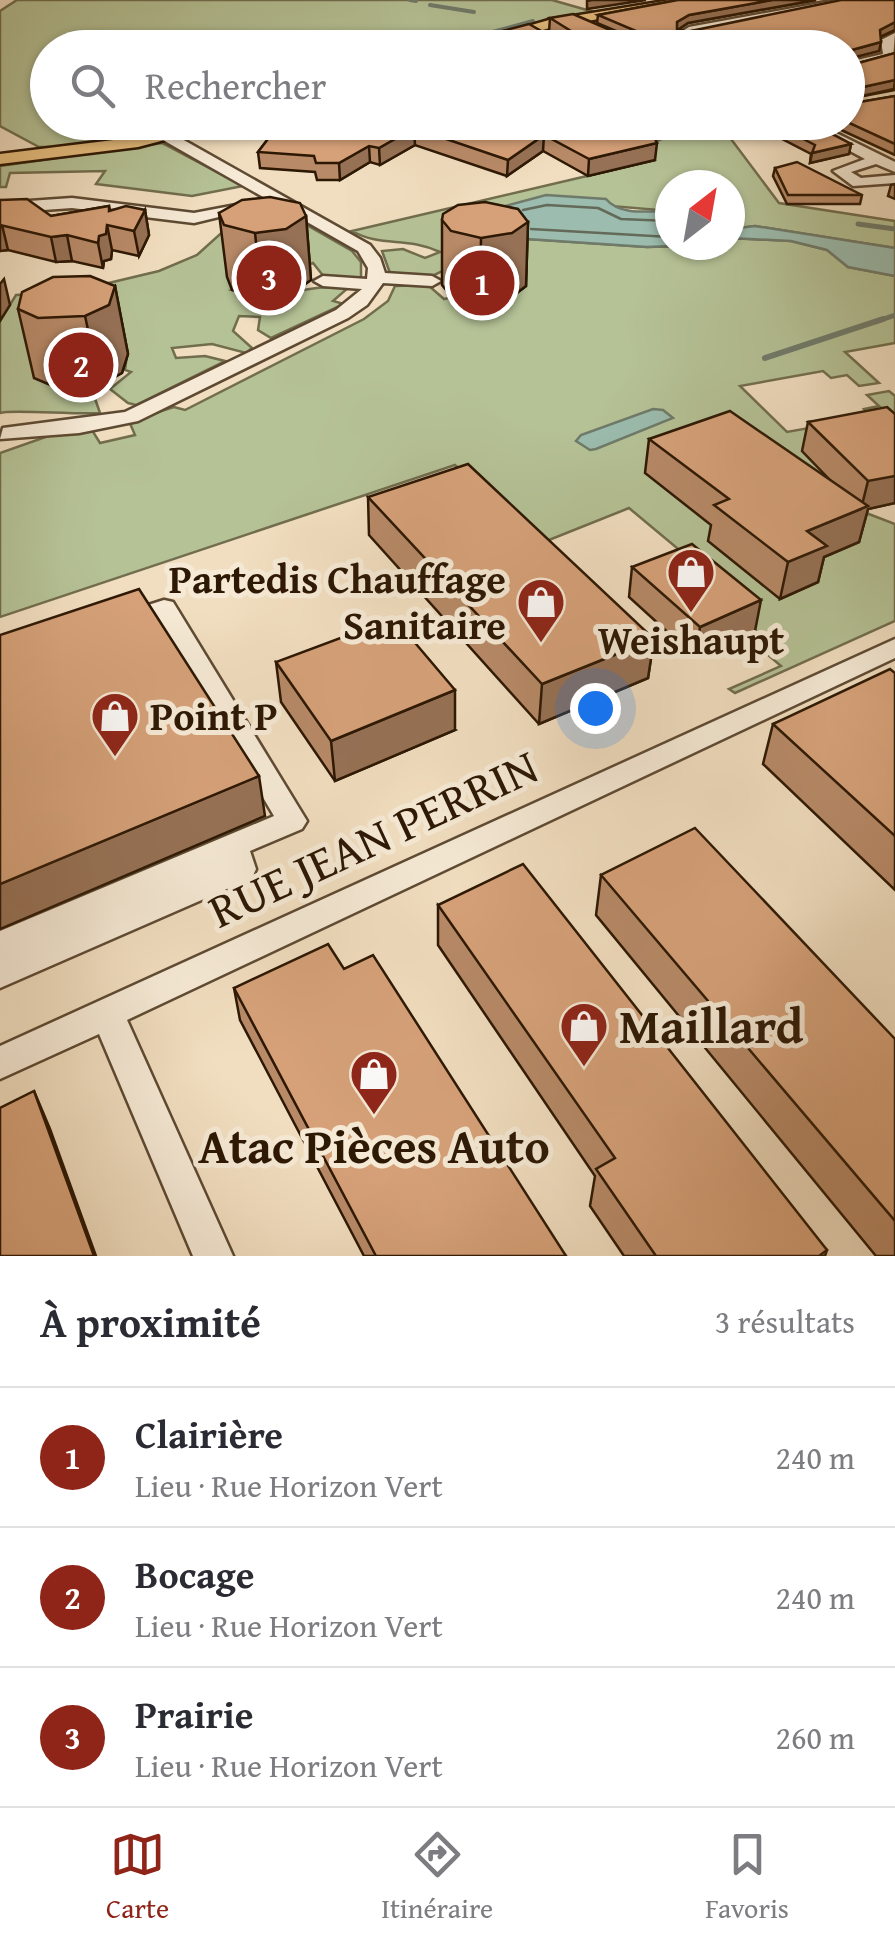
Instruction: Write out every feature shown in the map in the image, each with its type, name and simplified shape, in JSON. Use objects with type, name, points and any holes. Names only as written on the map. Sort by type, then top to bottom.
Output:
[{"type":"main road","points":[[525,30],[695,0]]},
{"type":"main road","points":[[0,160],[150,140]]},
{"type":"street","points":[[689,30],[855,0]]},
{"type":"street","points":[[762,7],[779,14]]},
{"type":"street","points":[[573,20],[596,30]]},
{"type":"street","points":[[865,62],[889,56],[888,40],[895,36]]},
{"type":"street","points":[[3,434],[79,428],[144,412],[342,314],[358,304],[376,282],[374,257],[364,248],[173,140]]},
{"type":"street","points":[[838,140],[895,168]]},
{"type":"street","points":[[878,160],[840,172],[858,183],[895,179]]},
{"type":"street","points":[[0,208],[72,203],[194,218],[281,201]]},
{"type":"street","points":[[324,280],[432,281]]},
{"type":"street","points":[[0,945],[292,821],[164,608],[91,632]]},
{"type":"street","name":"RUE JEAN PERRIN","points":[[0,1063],[895,648]]},
{"type":"street","points":[[0,974],[241,869],[234,847]]},
{"type":"street","points":[[108,1015],[213,1256]]},
{"type":"green space","points":[[17,0],[552,0],[594,12],[502,30],[30,30],[30,140],[103,140],[39,147],[0,126],[0,11]]},
{"type":"green space","points":[[732,140],[779,203],[895,221],[895,248],[745,227],[745,170],[655,170],[655,210],[611,206],[467,235],[655,247],[655,260],[745,260],[745,239],[791,241],[827,250],[848,267],[895,276],[895,343],[845,352],[879,383],[859,386],[847,375],[831,378],[823,371],[740,386],[787,432],[871,417],[864,409],[879,406],[867,395],[889,391],[895,396],[895,450],[861,511],[895,524],[895,621],[735,693],[729,689],[781,666],[768,655],[777,650],[681,568],[695,563],[629,508],[539,544],[455,465],[0,617],[0,453],[54,434],[92,430],[100,443],[135,435],[129,421],[174,407],[185,410],[364,319],[388,301],[395,286],[428,285],[444,299],[491,302],[511,296],[523,288],[453,266],[430,277],[390,273],[382,251],[403,249],[425,258],[440,252],[352,231],[655,160],[647,141]]},
{"type":"green space","points":[[162,143],[243,186],[192,196],[96,184],[105,171],[10,173],[6,187],[0,187],[0,166]]},
{"type":"green space","points":[[277,208],[352,251],[361,262],[361,277],[325,278],[313,263],[232,290],[265,295],[348,288],[333,301],[344,304],[271,338],[258,330],[260,317],[239,316],[233,331],[252,348],[246,353],[212,344],[172,348],[176,358],[205,356],[225,361],[136,405],[110,389],[131,372],[125,370],[127,355],[55,387],[91,387],[100,413],[0,413],[0,321],[16,295],[71,292],[159,271],[197,255],[229,226]]},
{"type":"water","points":[[546,195],[606,199],[619,208],[655,211],[655,247],[467,235],[479,213]]},
{"type":"water","points":[[745,227],[895,248],[895,276],[848,267],[827,250],[791,241],[745,239]]},
{"type":"water","points":[[653,409],[663,410],[673,418],[596,449],[590,450],[576,441],[581,435]]},
{"type":"building","points":[[678,0],[772,0],[689,15],[677,22],[680,30],[634,30],[598,15]]},
{"type":"building","points":[[841,0],[895,0],[895,22],[880,30],[881,42],[865,46],[865,30],[696,30]]},
{"type":"building","points":[[573,14],[610,30],[569,30],[550,18]]},
{"type":"building","points":[[529,24],[540,30],[506,30]]},
{"type":"building","points":[[895,53],[895,80],[865,87],[865,61]]},
{"type":"building","points":[[895,96],[895,144],[865,130],[865,101]]},
{"type":"building","points":[[267,140],[393,140],[379,148],[369,146],[339,163],[316,163],[314,156],[258,152]]},
{"type":"building","points":[[449,140],[537,140],[508,160]]},
{"type":"building","points":[[553,140],[657,143],[589,159]]},
{"type":"building","points":[[805,140],[843,140],[851,144],[812,153],[815,145]]},
{"type":"building","points":[[797,162],[862,195],[788,195],[775,168]]},
{"type":"building","points":[[270,197],[300,203],[306,216],[286,229],[255,233],[224,225],[219,213],[242,200]]},
{"type":"building","points":[[27,199],[51,216],[109,206],[109,211],[126,206],[145,210],[134,231],[107,225],[106,234],[99,236],[98,243],[0,225],[0,200]]},
{"type":"building","points":[[485,202],[518,209],[528,222],[512,233],[481,238],[451,231],[442,220],[443,214],[458,205]]},
{"type":"building","points":[[90,276],[115,286],[109,305],[85,316],[38,318],[18,309],[22,292],[53,277]]},
{"type":"building","points":[[887,407],[895,414],[895,476],[868,481],[808,422]]},
{"type":"building","points":[[730,411],[868,506],[807,531],[827,546],[788,562],[714,505],[729,499],[649,439]]},
{"type":"building","name":"Partedis Chauffage Sanitaire","points":[[468,464],[654,639],[542,684],[368,497]]},
{"type":"building","points":[[692,544],[761,600],[700,627],[632,567]]},
{"type":"building","name":"Point P","points":[[139,589],[259,776],[0,884],[0,635]]},
{"type":"building","points":[[394,618],[455,690],[331,741],[276,662]]},
{"type":"building","points":[[890,669],[895,673],[895,836],[773,724]]},
{"type":"building","points":[[695,828],[895,1039],[895,1221],[601,875]]},
{"type":"building","name":"Maillard","points":[[523,864],[827,1250],[819,1256],[656,1256],[596,1169],[615,1158],[438,905]]},
{"type":"building","points":[[328,944],[344,969],[373,955],[566,1256],[376,1256],[234,988]]},
{"type":"building","points":[[34,1091],[94,1256],[0,1256],[0,1108]]},
{"type":"waterway","points":[[410,0],[416,1]]},
{"type":"waterway","points":[[430,5],[474,12]]},
{"type":"waterway","points":[[500,30],[533,21]]},
{"type":"waterway","points":[[858,224],[895,229]]},
{"type":"waterway","points":[[875,322],[895,315]]},
{"type":"waterway","points":[[765,358],[883,319]]},
{"type":"place","name":"Prairie","points":[[269,278]]},
{"type":"place","name":"Clairière","points":[[482,283]]},
{"type":"place","name":"Bocage","points":[[81,365]]},
{"type":"place","name":"Weishaupt","points":[[691,614]]},
{"type":"place","name":"Partedis Chauffage Sanitaire","points":[[541,644]]},
{"type":"place","name":"Point P","points":[[115,758]]},
{"type":"place","name":"Maillard","points":[[584,1068]]},
{"type":"place","name":"Atac Pièces Auto","points":[[374,1116]]}]
